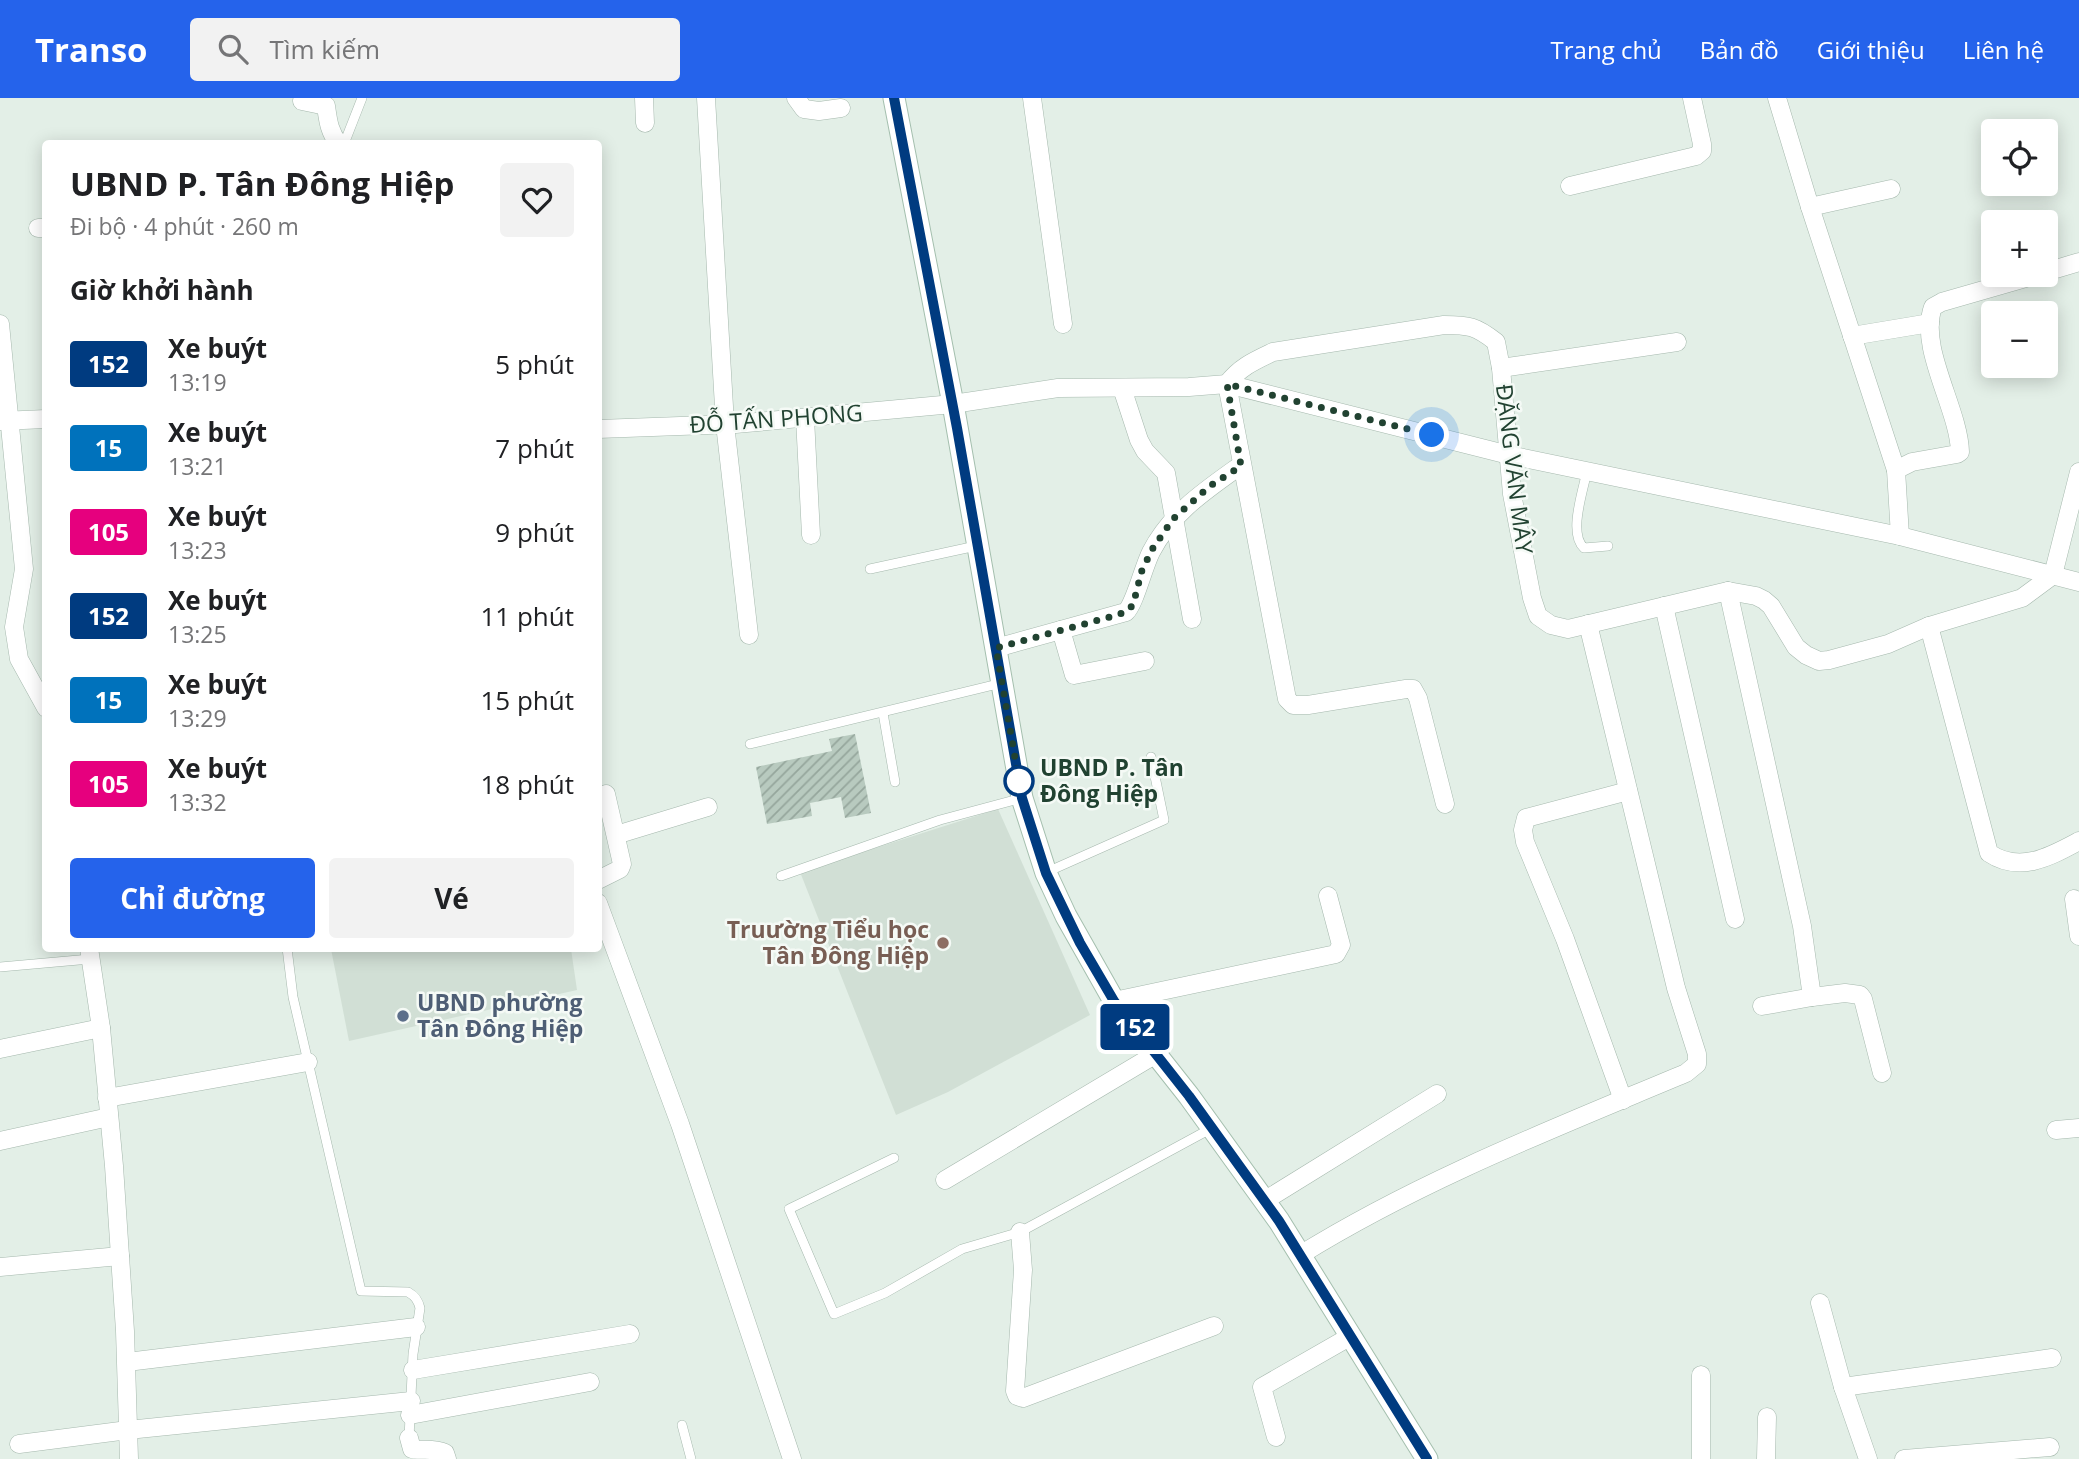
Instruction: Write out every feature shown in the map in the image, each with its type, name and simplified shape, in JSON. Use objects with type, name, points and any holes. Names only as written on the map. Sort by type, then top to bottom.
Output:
[{"type":"main road","points":[[894,98],[953,404],[1022,798],[1046,873],[1071,925],[1114,1001],[1212,1128],[1264,1201],[1427,1459]]},
{"type":"street","points":[[644,98],[645,123]]},
{"type":"street","points":[[706,98],[725,424],[749,635]]},
{"type":"street","points":[[796,98],[804,109],[819,111],[841,108]]},
{"type":"street","points":[[1032,98],[1063,324]]},
{"type":"street","points":[[1570,186],[1696,156],[1702,152],[1692,98]]},
{"type":"street","points":[[1777,98],[1896,470],[1900,536]]},
{"type":"street","points":[[302,101],[326,106],[328,123],[335,140]]},
{"type":"street","points":[[1810,206],[1891,189]]},
{"type":"street","points":[[2058,268],[2079,262]]},
{"type":"street","points":[[1896,470],[1912,462],[1960,452],[1930,338],[1933,307],[1994,287]]},
{"type":"street","points":[[1852,336],[1930,323]]},
{"type":"street","points":[[0,324],[5,420],[24,569],[14,627],[19,659],[42,701]]},
{"type":"street","name":"ĐẶNG VĂN MÂY","points":[[1227,384],[1237,370],[1273,352],[1444,325],[1469,325],[1482,331],[1496,342],[1501,368],[1512,494],[1532,598],[1538,616],[1552,625],[1568,629],[1728,591],[1764,600],[1771,606],[1796,647],[1819,661],[1888,644],[1929,626],[2022,598],[2053,575]]},
{"type":"street","points":[[1501,368],[1677,342]]},
{"type":"street","points":[[953,404],[1058,388],[1189,387],[1227,384],[1508,454],[1900,536],[2079,582]]},
{"type":"street","points":[[1227,384],[1287,699],[1293,705],[1308,705],[1413,690],[1418,698],[1445,804]]},
{"type":"street","points":[[1122,388],[1139,440],[1145,451],[1166,472],[1192,619]]},
{"type":"street","name":"ĐỖ TẤN PHONG","points":[[602,429],[725,424],[953,404]]},
{"type":"street","points":[[805,418],[811,535]]},
{"type":"street","points":[[5,420],[42,419]]},
{"type":"street","points":[[996,648],[1126,612],[1133,605],[1142,570],[1153,548],[1173,519],[1210,486],[1241,466]]},
{"type":"street","points":[[2053,575],[2079,472]]},
{"type":"street","points":[[1728,591],[1802,926],[1812,997]]},
{"type":"street","points":[[1664,606],[1735,919]]},
{"type":"street","points":[[1300,1255],[1336,1233],[1488,1156],[1686,1073],[1697,1064],[1697,1054],[1676,988],[1588,624]]},
{"type":"street","points":[[1929,626],[1989,853],[2000,861],[2036,862],[2079,841]]},
{"type":"street","points":[[1061,630],[1074,675],[1145,661]]},
{"type":"street","points":[[1623,1100],[1565,939],[1525,842],[1523,830],[1526,818],[1629,791]]},
{"type":"street","points":[[602,878],[620,869],[622,864],[606,794]]},
{"type":"street","points":[[616,835],[708,807]]},
{"type":"street","points":[[1114,1001],[1336,954],[1341,945],[1328,896]]},
{"type":"street","points":[[2074,899],[2079,936]]},
{"type":"street","points":[[602,914],[681,1124],[792,1459]]},
{"type":"street","points":[[89,954],[101,1028],[109,1117],[127,1362],[129,1459]]},
{"type":"street","points":[[1762,1006],[1845,993],[1860,995],[1882,1073]]},
{"type":"street","points":[[0,1049],[101,1028]]},
{"type":"street","points":[[945,1180],[1156,1054]]},
{"type":"street","points":[[107,1098],[308,1062]]},
{"type":"street","points":[[1264,1201],[1437,1094]]},
{"type":"street","points":[[0,1140],[109,1117]]},
{"type":"street","points":[[2056,1130],[2079,1128]]},
{"type":"street","points":[[1020,1232],[1023,1270],[1015,1391],[1017,1396],[1023,1398],[1214,1326]]},
{"type":"street","points":[[0,1268],[120,1256]]},
{"type":"street","points":[[1820,1303],[1843,1387],[1868,1459]]},
{"type":"street","points":[[127,1362],[416,1327]]},
{"type":"street","points":[[412,1370],[630,1334]]},
{"type":"street","points":[[1276,1437],[1262,1387],[1351,1336]]},
{"type":"street","points":[[1843,1387],[2052,1358]]},
{"type":"street","points":[[1701,1459],[1702,1375]]},
{"type":"street","points":[[19,1444],[128,1430],[411,1408],[590,1382]]},
{"type":"street","points":[[1766,1459],[1767,1417]]},
{"type":"street","points":[[409,1438],[412,1449],[436,1449],[444,1453],[447,1459]]},
{"type":"street","points":[[1904,1459],[2050,1447]]},
{"type":"lane","points":[[346,140],[362,98]]},
{"type":"lane","points":[[1587,471],[1577,519],[1577,538],[1584,548],[1608,546]]},
{"type":"lane","points":[[870,569],[978,546]]},
{"type":"lane","points":[[750,744],[1002,683]]},
{"type":"lane","points":[[883,713],[895,782]]},
{"type":"lane","points":[[1046,873],[1164,820],[1151,757]]},
{"type":"lane","points":[[781,876],[940,820],[1022,798]]},
{"type":"lane","points":[[287,952],[293,997],[361,1291],[408,1292],[415,1296],[419,1308],[412,1370],[409,1438]]},
{"type":"lane","points":[[0,967],[89,954]]},
{"type":"lane","points":[[894,1158],[789,1209],[834,1314],[885,1293],[962,1249],[1020,1232],[1212,1128]]},
{"type":"lane","points":[[682,1425],[691,1459]]},
{"type":"shaded area","name":"Truường Tiểu học Tân Đông Hiệp","points":[[998,809],[1090,1015],[948,1092],[896,1115],[800,872]]},
{"type":"shaded area","name":"UBND phường Tân Đông Hiệp","points":[[332,952],[571,952],[577,990],[349,1041]]},
{"type":"building","points":[[855,734],[871,813],[845,818],[841,797],[810,803],[812,816],[767,824],[756,767],[832,751],[829,739]]},
{"type":"bus line","name":"152","points":[[894,98],[957,428],[1022,798],[1050,884],[1114,1001],[1189,1096],[1279,1221],[1427,1459]]},
{"type":"place","name":"UBND P. Tân Đông Hiệp","points":[[1019,781]]},
{"type":"place","name":"Truường Tiểu học Tân Đông Hiệp","points":[[943,943]]},
{"type":"place","name":"UBND phường Tân Đông Hiệp","points":[[403,1016]]},
{"type":"route","points":[[1019,781],[996,648],[1126,612],[1133,605],[1142,570],[1173,519],[1210,486],[1241,466],[1227,384],[1432,435]]}]
